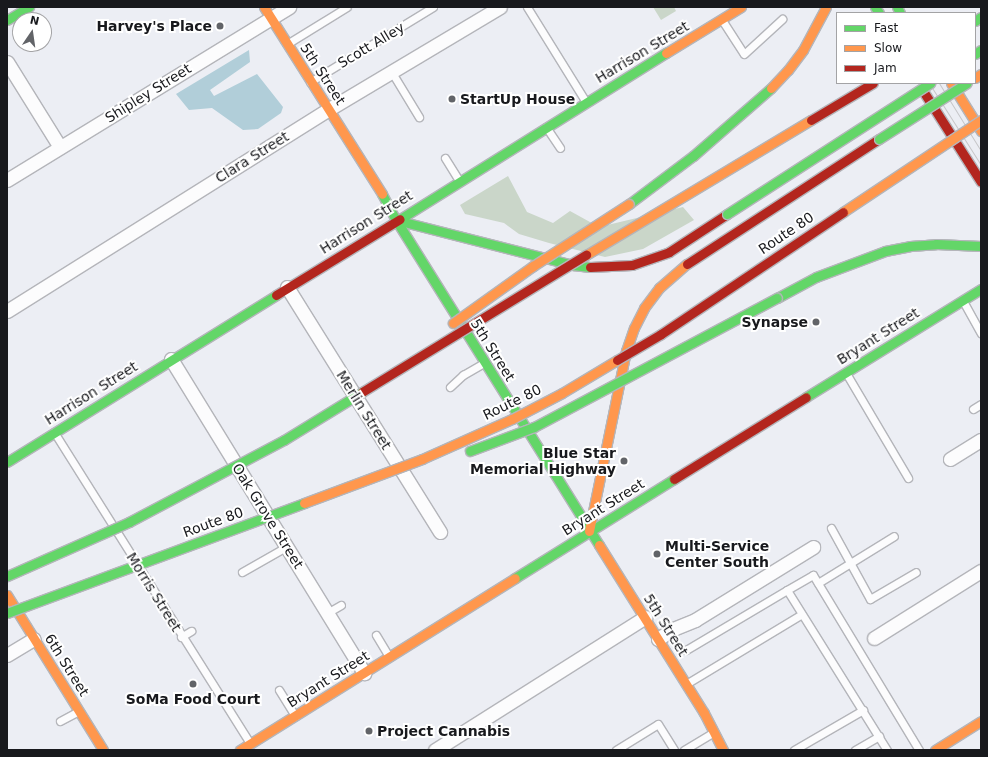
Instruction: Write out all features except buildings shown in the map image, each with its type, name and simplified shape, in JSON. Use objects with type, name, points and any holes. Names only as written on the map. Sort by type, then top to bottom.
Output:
[{"type":"main road","points":[[7,20],[29,7]]},
{"type":"main road","name":"Harrison Street","points":[[7,462],[459,180],[741,7]]},
{"type":"main road","points":[[448,326],[661,180],[721,133],[788,70],[803,50],[826,7]]},
{"type":"main road","name":"5th Street","points":[[267,12],[385,198],[396,220],[484,363],[686,684],[723,750]]},
{"type":"main road","points":[[7,576],[78,546],[173,500],[278,444],[335,411],[662,208],[871,84]]},
{"type":"main road","points":[[919,84],[981,182]]},
{"type":"main road","points":[[396,220],[573,265],[598,268],[628,266],[669,252],[928,84]]},
{"type":"main road","points":[[951,84],[981,131]]},
{"type":"main road","points":[[589,531],[626,351],[634,328],[644,308],[659,288],[680,268],[966,84]]},
{"type":"main road","name":"Route 80","points":[[7,613],[378,476],[422,459],[512,419],[610,365],[709,303],[981,120]]},
{"type":"main road","points":[[461,455],[534,427],[816,278],[885,251],[910,246],[936,244],[981,246]]},
{"type":"main road","name":"Bryant Street","points":[[240,750],[253,747],[295,716],[589,531],[619,515],[981,289]]},
{"type":"main road","points":[[335,411],[429,340]]},
{"type":"main road","points":[[378,476],[446,459]]},
{"type":"main road","name":"6th Street","points":[[7,595],[103,750]]},
{"type":"main road","points":[[935,750],[981,721]]},
{"type":"street","name":"Shipley Street","points":[[7,180],[267,12],[289,7]]},
{"type":"street","name":"Clara Street","points":[[7,311],[328,109],[500,7]]},
{"type":"street","points":[[7,62],[60,147]]},
{"type":"street","name":"Merlin Street","points":[[287,287],[440,532]]},
{"type":"street","name":"Oak Grove Street","points":[[171,360],[364,673]]},
{"type":"street","points":[[950,459],[981,440]]},
{"type":"street","points":[[658,639],[673,629],[695,620],[813,547]]},
{"type":"street","points":[[874,638],[981,572]]},
{"type":"street","points":[[435,750],[645,618]]},
{"type":"street","points":[[7,655],[34,639]]},
{"type":"lane","points":[[287,44],[347,7]]},
{"type":"lane","name":"Scott Alley","points":[[310,82],[433,7]]},
{"type":"lane","points":[[527,7],[586,102]]},
{"type":"lane","points":[[722,20],[744,54],[782,19]]},
{"type":"lane","points":[[391,71],[419,117]]},
{"type":"lane","points":[[546,127],[560,148]]},
{"type":"lane","points":[[445,158],[459,180]]},
{"type":"lane","points":[[963,300],[981,333]]},
{"type":"lane","points":[[450,387],[463,375],[484,363]]},
{"type":"lane","points":[[846,373],[908,478]]},
{"type":"lane","points":[[973,409],[981,404]]},
{"type":"lane","name":"Morris Street","points":[[54,432],[253,747]]},
{"type":"lane","points":[[831,528],[870,598],[916,572]]},
{"type":"lane","points":[[818,583],[894,536]]},
{"type":"lane","points":[[242,572],[286,547]]},
{"type":"lane","points":[[686,650],[813,574],[919,750]]},
{"type":"lane","points":[[787,590],[888,750]]},
{"type":"lane","points":[[328,614],[341,605]]},
{"type":"lane","points":[[686,684],[802,614]]},
{"type":"lane","points":[[182,636],[192,631]]},
{"type":"lane","points":[[376,635],[389,658]]},
{"type":"lane","points":[[279,690],[295,716]]},
{"type":"lane","points":[[794,750],[862,710]]},
{"type":"lane","points":[[60,721],[79,712]]},
{"type":"lane","points":[[616,750],[658,724],[674,750]]},
{"type":"lane","points":[[684,750],[714,732]]},
{"type":"lane","points":[[855,750],[879,736]]},
{"type":"green space","points":[[653,7],[674,7],[676,11],[661,20]]},
{"type":"green space","points":[[508,176],[527,212],[553,223],[570,211],[599,227],[683,207],[694,220],[643,249],[605,257],[519,234],[504,223],[465,214],[460,205]]},
{"type":"water","points":[[249,50],[250,62],[210,90],[214,96],[257,74],[283,107],[281,113],[258,129],[243,130],[212,108],[189,110],[176,94]]},
{"type":"tram line","points":[[930,84],[981,165]]},
{"type":"tram line","points":[[940,84],[981,151]]},
{"type":"traffic: fast","points":[[7,20],[29,7]]},
{"type":"traffic: fast","points":[[875,7],[878,12]]},
{"type":"traffic: fast","points":[[897,7],[900,12]]},
{"type":"traffic: fast","points":[[976,20],[981,17]]},
{"type":"traffic: fast","points":[[976,53],[981,50]]},
{"type":"traffic: fast","points":[[400,219],[666,53]]},
{"type":"traffic: fast","points":[[727,214],[928,84]]},
{"type":"traffic: fast","points":[[879,139],[965,84]]},
{"type":"traffic: fast","points":[[629,204],[693,156],[771,88]]},
{"type":"traffic: fast","points":[[382,194],[396,220],[599,545]]},
{"type":"traffic: fast","points":[[396,220],[573,265],[590,267]]},
{"type":"traffic: fast","points":[[777,298],[816,277],[885,251],[910,246],[936,244],[981,246]]},
{"type":"traffic: fast","points":[[806,397],[981,289]]},
{"type":"traffic: fast","points":[[7,462],[276,295]]},
{"type":"traffic: fast","points":[[470,451],[534,427],[777,298]]},
{"type":"traffic: fast","points":[[7,576],[129,522],[284,440],[362,392]]},
{"type":"traffic: fast","points":[[515,578],[674,479]]},
{"type":"traffic: fast","points":[[7,613],[304,503]]},
{"type":"traffic: slow","points":[[264,7],[382,194]]},
{"type":"traffic: slow","points":[[666,53],[741,7]]},
{"type":"traffic: slow","points":[[771,88],[788,70],[803,50],[826,7]]},
{"type":"traffic: slow","points":[[976,77],[981,74]]},
{"type":"traffic: slow","points":[[952,84],[981,131]]},
{"type":"traffic: slow","points":[[586,255],[811,120]]},
{"type":"traffic: slow","points":[[843,212],[981,120]]},
{"type":"traffic: slow","points":[[453,323],[533,266],[629,204]]},
{"type":"traffic: slow","points":[[589,531],[626,351],[634,328],[644,308],[659,288],[687,264]]},
{"type":"traffic: slow","points":[[304,503],[422,459],[512,419],[562,393],[617,360]]},
{"type":"traffic: slow","points":[[599,545],[704,713],[723,750]]},
{"type":"traffic: slow","points":[[240,750],[515,578]]},
{"type":"traffic: slow","points":[[7,595],[103,750]]},
{"type":"traffic: slow","points":[[935,750],[981,721]]},
{"type":"traffic: jam","points":[[811,120],[871,84]]},
{"type":"traffic: jam","points":[[925,94],[981,182]]},
{"type":"traffic: jam","points":[[687,264],[879,139]]},
{"type":"traffic: jam","points":[[617,360],[661,334],[843,212]]},
{"type":"traffic: jam","points":[[590,267],[632,265],[669,252],[727,214]]},
{"type":"traffic: jam","points":[[276,295],[400,219]]},
{"type":"traffic: jam","points":[[362,392],[586,255]]},
{"type":"traffic: jam","points":[[674,479],[806,397]]},
{"type":"place","name":"Harvey's Place","points":[[220,26]]},
{"type":"place","name":"StartUp House","points":[[452,99]]},
{"type":"place","name":"Synapse","points":[[816,322]]},
{"type":"place","name":"Blue Star Memorial Highway","points":[[624,461]]},
{"type":"place","name":"Multi-Service Center South","points":[[657,554]]},
{"type":"place","name":"SoMa Food Court","points":[[193,684]]},
{"type":"place","name":"Project Cannabis","points":[[369,731]]}]
